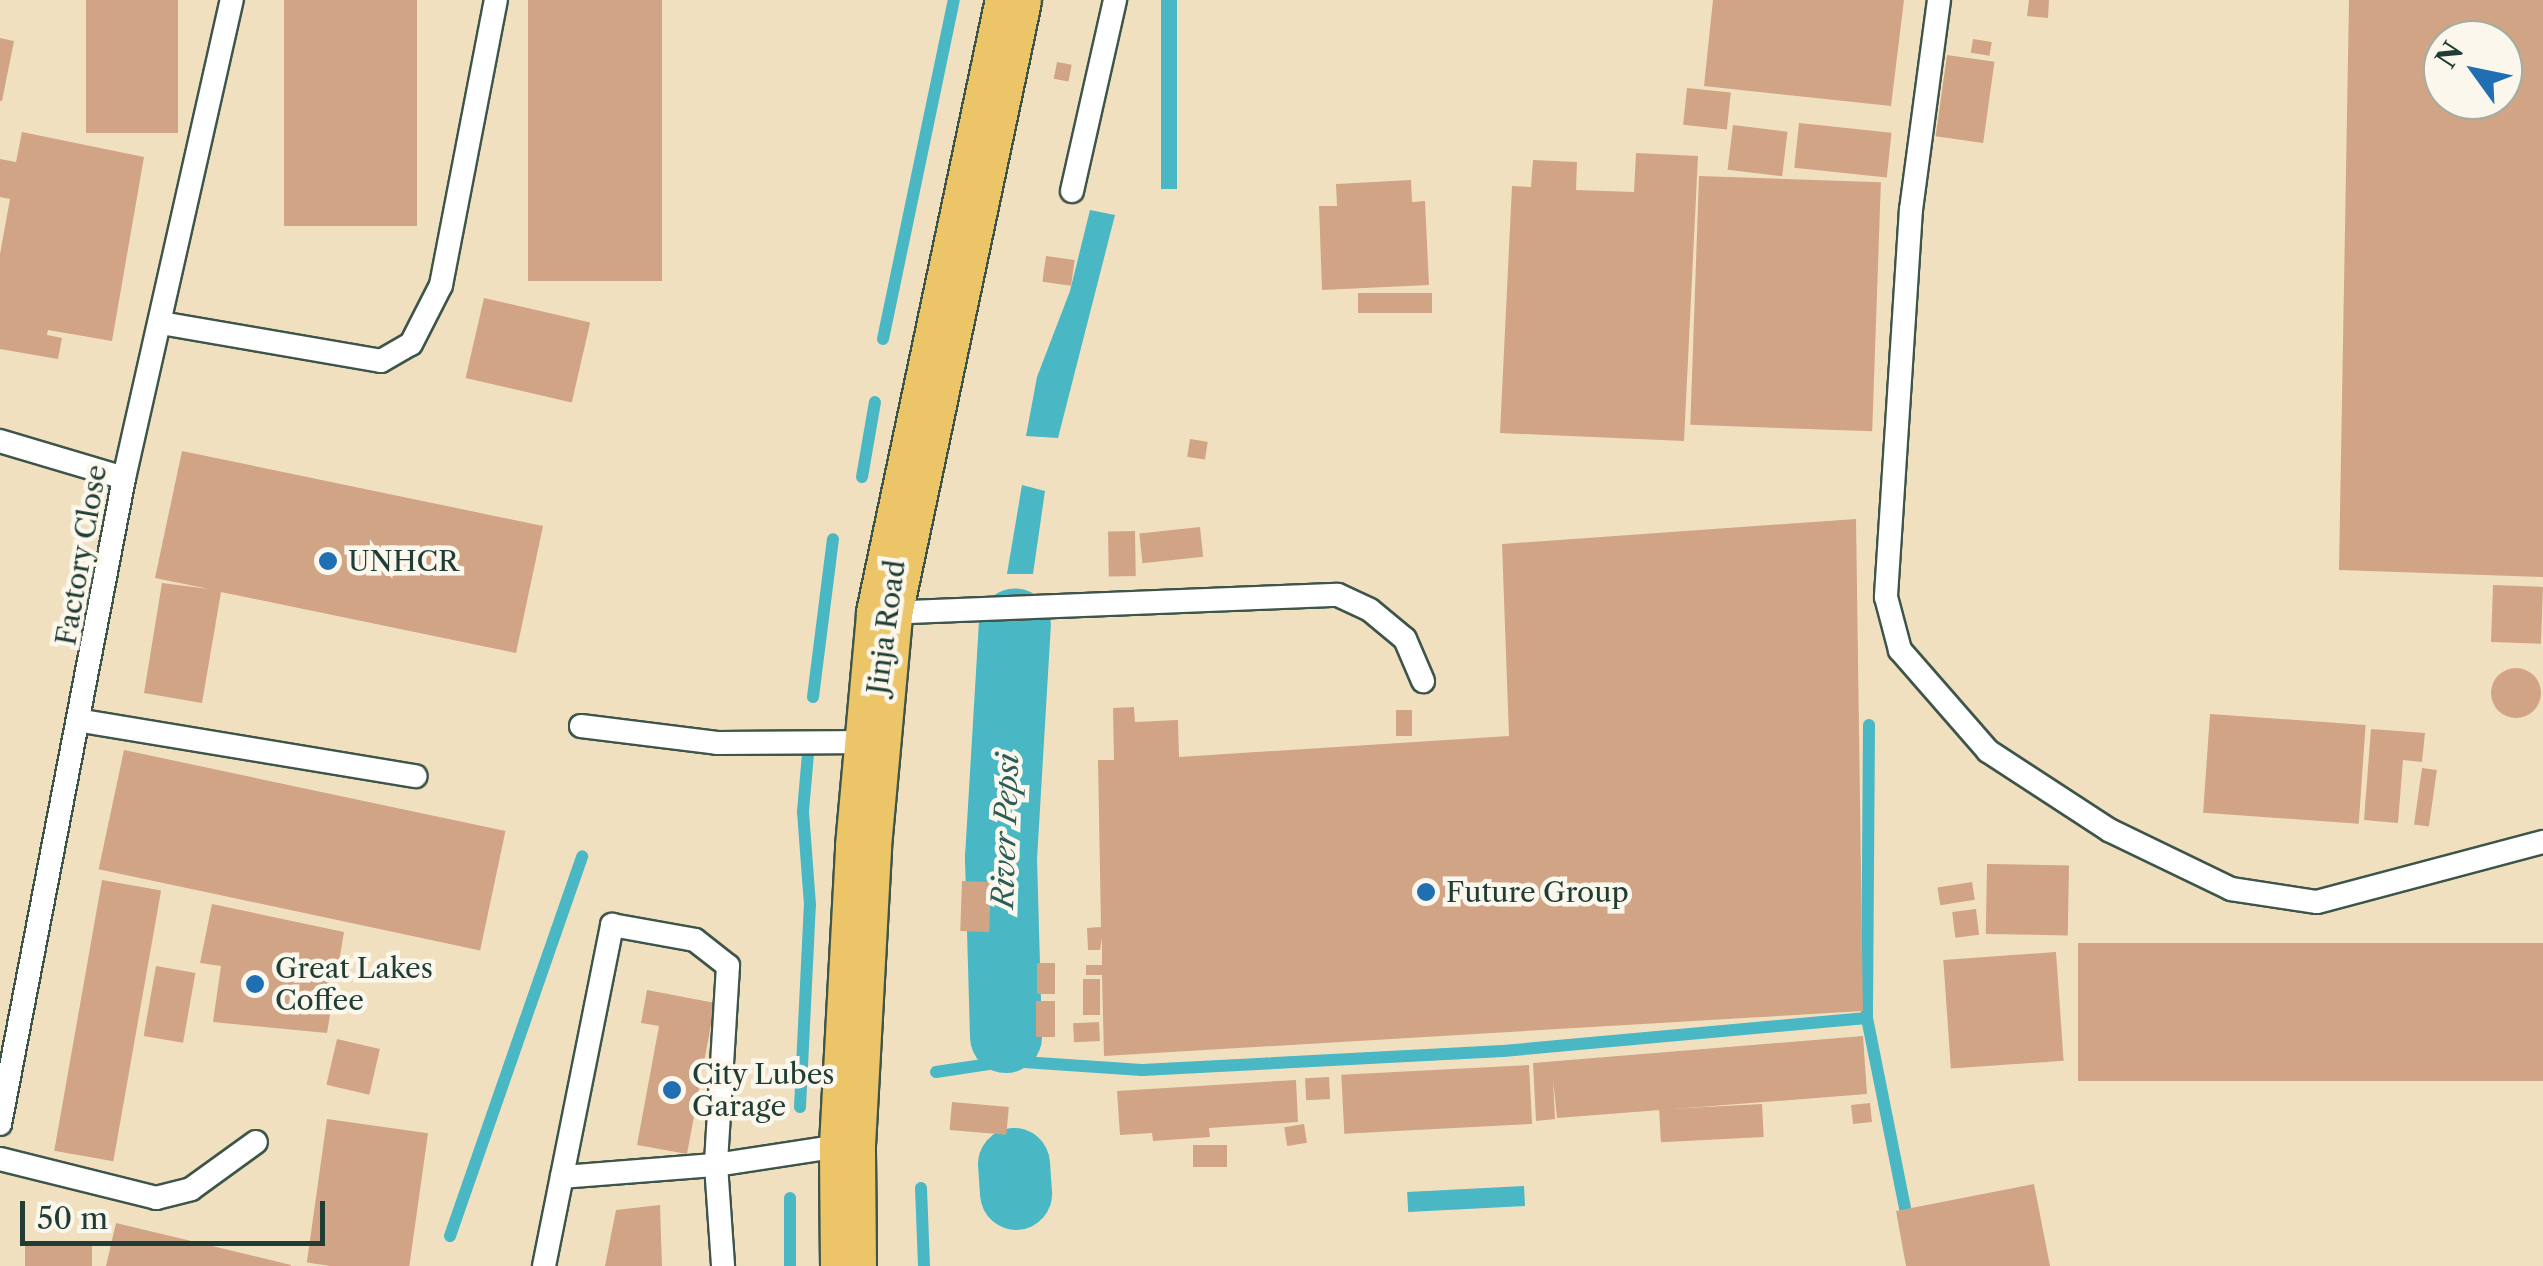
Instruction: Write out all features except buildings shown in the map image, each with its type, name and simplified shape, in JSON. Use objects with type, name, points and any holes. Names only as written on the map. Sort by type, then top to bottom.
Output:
[{"type":"highway","name":"Jinja Road","points":[[848,1266],[848,1146],[872,742],[884,614],[1014,0]]},
{"type":"lane","name":"Factory Close","points":[[0,1124],[82,722],[124,478],[232,0]]},
{"type":"lane","points":[[161,322],[380,360],[412,344],[441,284],[496,0]]},
{"type":"lane","points":[[1072,191],[1115,0]]},
{"type":"lane","points":[[1938,0],[1911,209],[1887,578],[1900,650],[1988,751],[2110,830],[2231,889],[2317,902],[2543,842]]},
{"type":"lane","points":[[0,442],[124,478]]},
{"type":"lane","points":[[884,614],[1338,596],[1370,610],[1405,639],[1423,681]]},
{"type":"lane","points":[[82,722],[415,776]]},
{"type":"lane","points":[[581,726],[717,743],[872,742]]},
{"type":"lane","points":[[560,1266],[569,1176],[612,924],[695,940],[728,966],[716,1165],[724,1266]]},
{"type":"lane","points":[[0,1159],[156,1198],[191,1189],[256,1142]]},
{"type":"lane","points":[[569,1176],[716,1165],[848,1146]]},
{"type":"lane","points":[[544,1266],[569,1176]]},
{"type":"water","points":[[1161,0],[1177,0],[1177,189],[1161,189]]},
{"type":"water","points":[[1090,210],[1115,215],[1058,438],[1026,436],[1037,377],[1070,291]]},
{"type":"water","points":[[1022,485],[1045,491],[1033,574],[1007,574]]},
{"type":"water","points":[[1001,625],[1025,628],[1024,829],[993,829]]},
{"type":"water","points":[[993,867],[1014,868],[1005,1037],[984,1036]]},
{"type":"water","points":[[1524,1186],[1525,1206],[1408,1212],[1407,1192]]},
{"type":"waterway","points":[[883,339],[954,0]]},
{"type":"waterway","points":[[862,477],[875,402]]},
{"type":"waterway","points":[[813,697],[833,539]]},
{"type":"waterway","name":"River Pepsi","points":[[1006,1037],[1001,858],[1015,624]]},
{"type":"waterway","points":[[1869,725],[1867,1018],[1908,1223]]},
{"type":"waterway","points":[[800,1107],[810,905],[803,811],[809,743]]},
{"type":"waterway","points":[[450,1236],[582,856]]},
{"type":"waterway","points":[[936,1072],[1010,1061],[1142,1070],[1503,1051],[1867,1018]]},
{"type":"waterway","name":"River Pepsi","points":[[1014,1164],[1016,1194]]},
{"type":"waterway","points":[[921,1188],[924,1266]]},
{"type":"waterway","points":[[790,1198],[790,1266]]},
{"type":"place","name":"UNHCR","points":[[328,561]]},
{"type":"place","name":"Future Group","points":[[1426,892]]},
{"type":"place","name":"Great Lakes Coffee","points":[[255,984]]},
{"type":"place","name":"City Lubes Garage","points":[[672,1090]]}]
